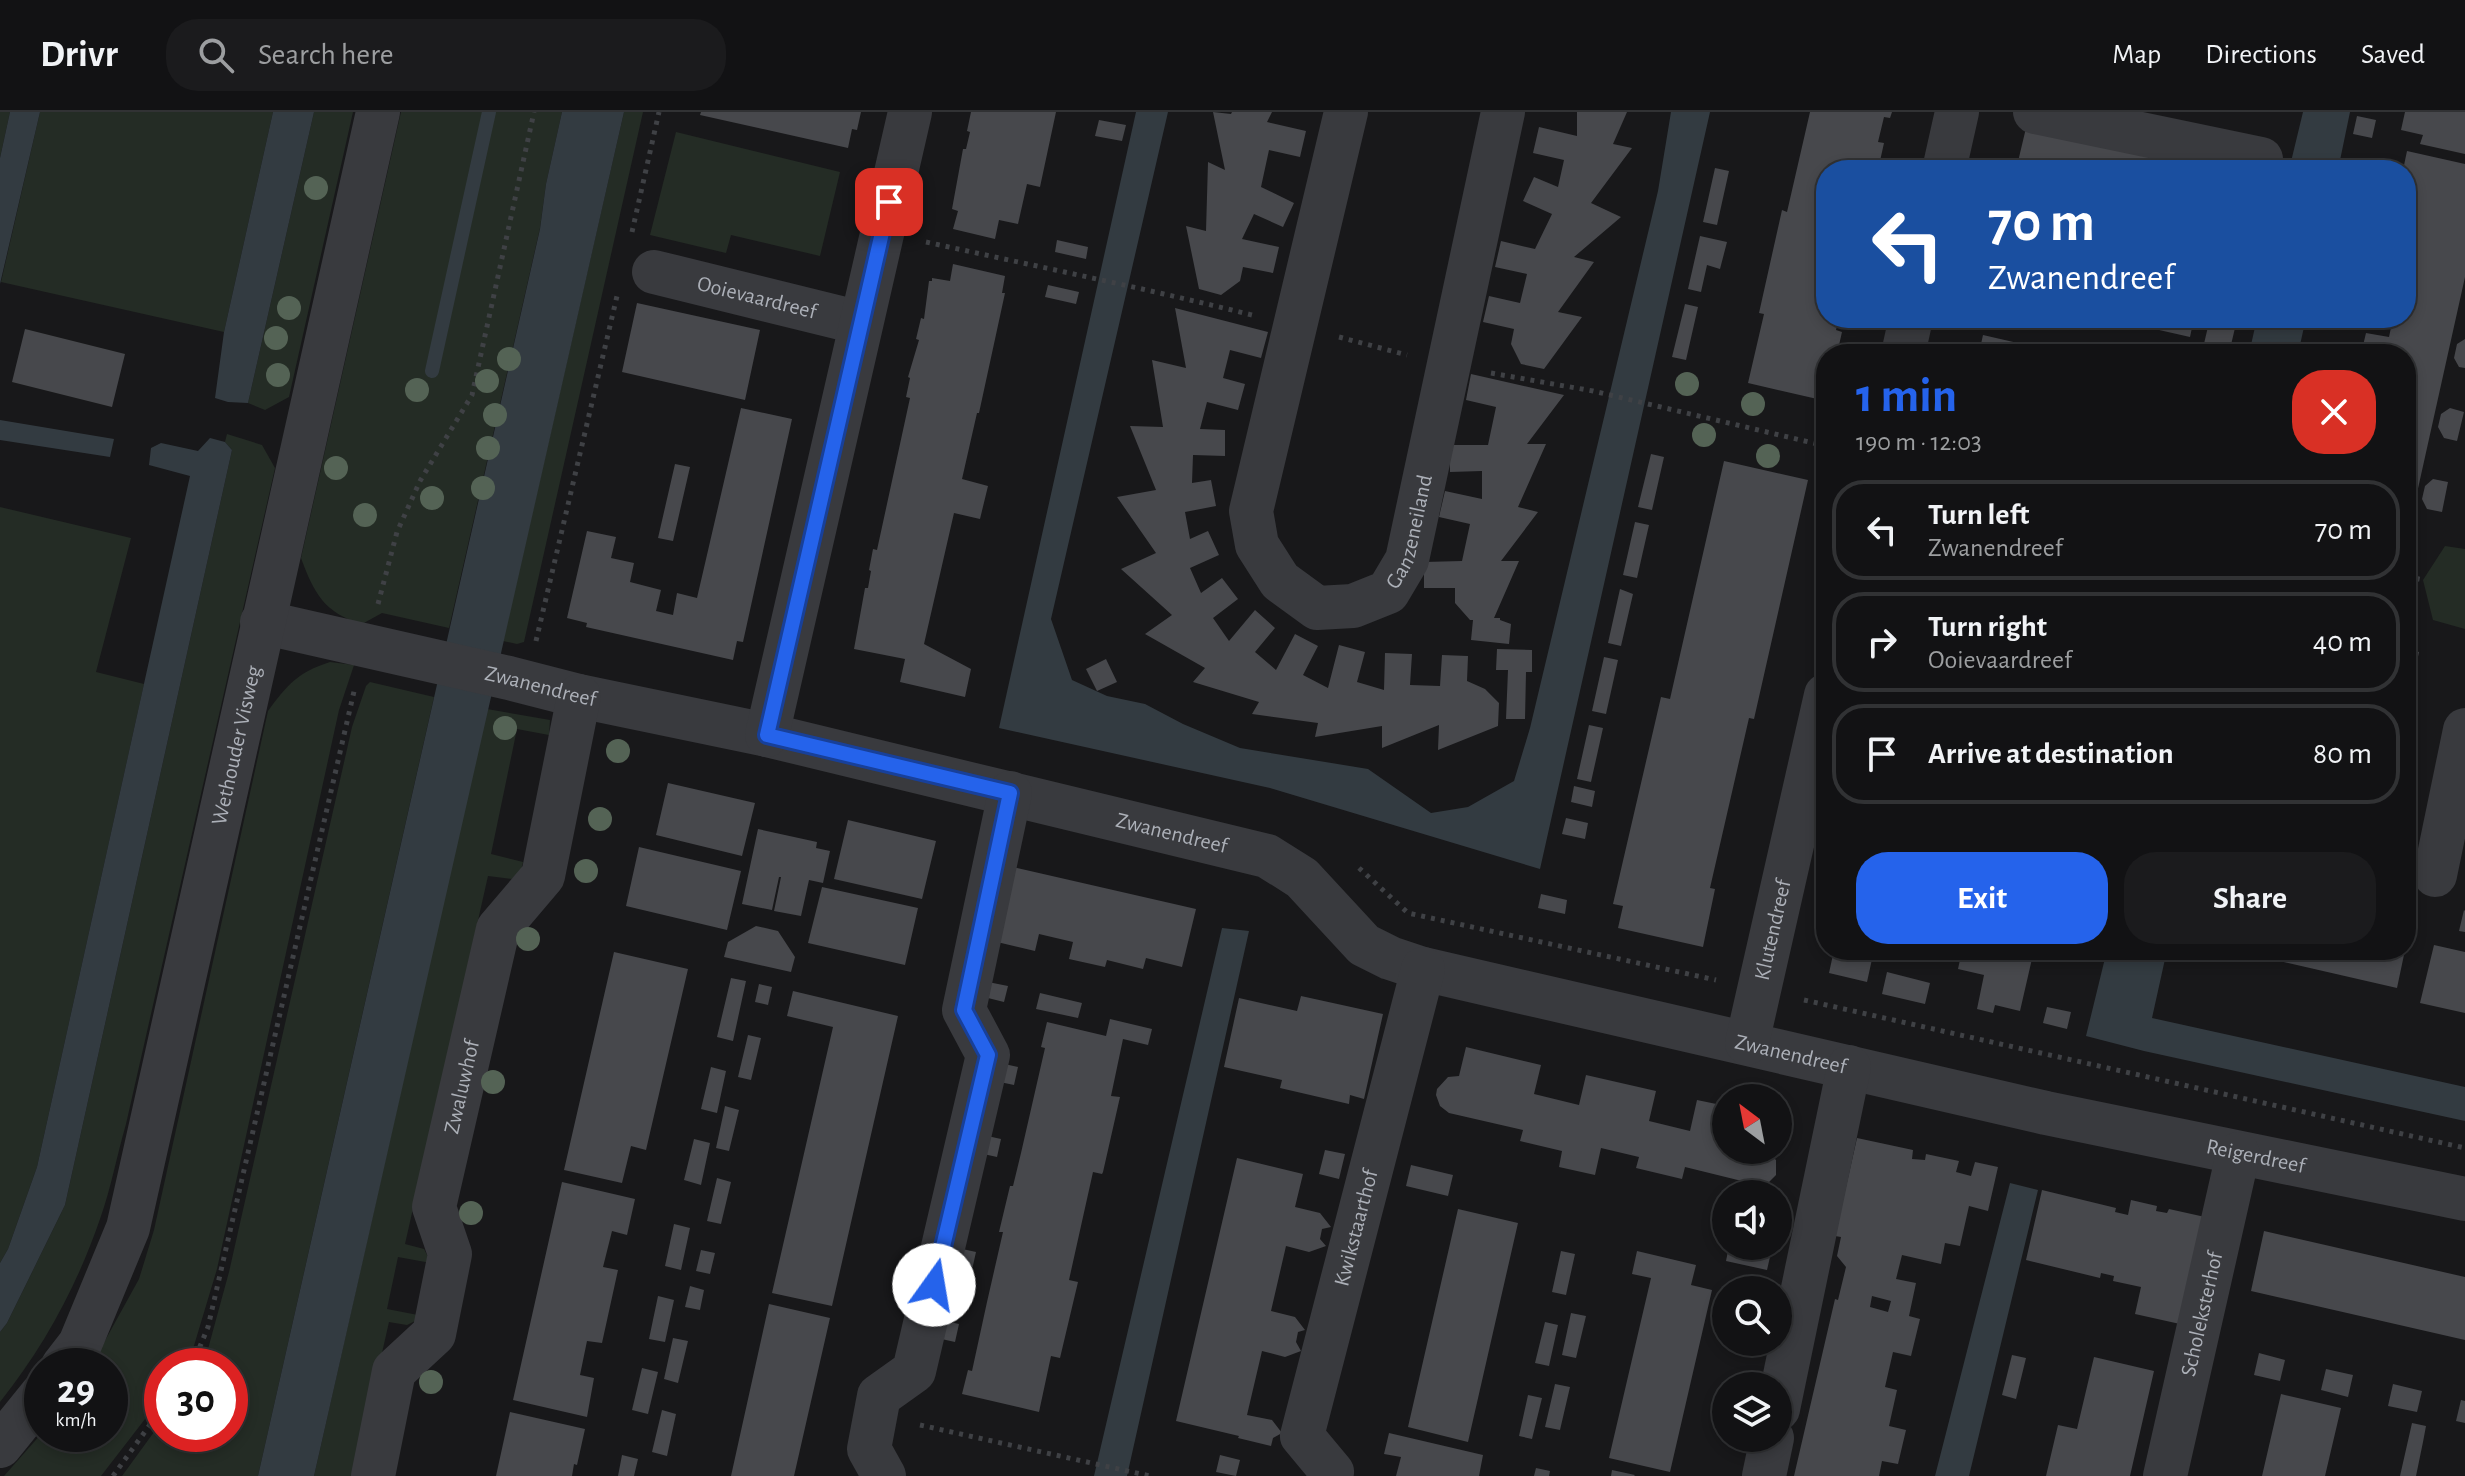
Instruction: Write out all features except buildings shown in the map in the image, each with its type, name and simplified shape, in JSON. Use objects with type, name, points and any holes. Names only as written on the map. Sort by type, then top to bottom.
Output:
[{"type":"street","name":"Wethouder Visweg","points":[[77,1348],[128,1228],[378,112]]},
{"type":"street","points":[[767,735],[910,112]]},
{"type":"street","name":"Ganzeneiland","points":[[1346,112],[1251,511],[1257,545],[1280,581],[1317,608],[1353,606],[1388,592],[1407,560],[1503,112]]},
{"type":"street","points":[[1946,160],[1957,112]]},
{"type":"street","points":[[2035,112],[2261,159]]},
{"type":"street","name":"Ooievaardreef","points":[[635,266],[861,323]]},
{"type":"street","name":"Zwanendreef","points":[[262,622],[372,625],[432,662],[767,735],[1267,856],[1302,878],[1364,945],[1423,969],[2046,1113]]},
{"type":"street","name":"Zwaluwhof","points":[[373,1476],[394,1371],[434,1334],[450,1254],[434,1207],[498,929],[543,876],[579,696]]},
{"type":"street","points":[[2435,875],[2465,730]]},
{"type":"street","name":"Klutendreef","points":[[1747,1043],[1759,990],[1812,822],[1816,786]]},
{"type":"street","points":[[884,1476],[869,1449],[879,1396],[914,1371],[988,1055],[964,1010],[1010,793]]},
{"type":"street","name":"Kwikstaarthof","points":[[1331,1476],[1332,1472],[1302,1436],[1423,969]]},
{"type":"street","points":[[1786,1372],[1849,1067]]},
{"type":"street","name":"Reigerdreef","points":[[2046,1113],[2465,1199]]},
{"type":"street","name":"Scholeksterhof","points":[[2165,1476],[2238,1154]]},
{"type":"street","points":[[0,1446],[24,1416]]},
{"type":"street","points":[[1764,1476],[1769,1452]]},
{"type":"path","points":[[199,1348],[208,1327],[348,713],[397,532],[420,481],[472,395],[534,112]]},
{"type":"path","points":[[518,680],[635,266],[659,112]]},
{"type":"path","points":[[882,232],[1077,276],[1145,288],[1449,365],[1593,391],[1816,444]]},
{"type":"path","points":[[2416,578],[2423,580]]},
{"type":"path","points":[[1355,864],[1408,913],[2465,1148]]},
{"type":"path","points":[[876,1415],[1150,1476]]},
{"type":"path","points":[[113,1476],[144,1433]]},
{"type":"shaded area","points":[[0,112],[10,112],[0,158]]},
{"type":"shaded area","points":[[10,112],[40,112],[0,284],[0,158]]},
{"type":"shaded area","points":[[40,112],[273,112],[224,332],[1,282]]},
{"type":"shaded area","points":[[273,112],[314,112],[248,403],[228,402],[215,398],[224,332]]},
{"type":"shaded area","points":[[314,112],[353,112],[289,397],[265,410],[248,403]]},
{"type":"shaded area","points":[[401,112],[562,112],[540,228],[449,628],[382,613],[362,624],[338,614],[316,591],[301,558]]},
{"type":"shaded area","points":[[562,112],[624,112],[314,1476],[258,1476],[540,229],[546,184]]},
{"type":"shaded area","points":[[624,112],[643,112],[524,642],[503,641]]},
{"type":"shaded area","points":[[1136,112],[1168,112],[1051,619],[1072,680],[1107,696],[1145,704],[1240,748],[1368,769],[1431,813],[1468,807],[1514,781],[1530,728],[1658,191],[1671,112],[1710,112],[1540,869],[1270,788],[999,728]]},
{"type":"shaded area","points":[[2303,112],[2350,112],[2340,160],[2291,160]]},
{"type":"shaded area","points":[[676,132],[840,172],[820,256],[731,235],[726,253],[650,235]]},
{"type":"shaded area","points":[[2255,328],[2304,328],[2300,344],[2251,344]]},
{"type":"shaded area","points":[[0,420],[114,439],[110,457],[0,440]]},
{"type":"shaded area","points":[[227,434],[262,445],[275,468],[126,1124],[104,1207],[81,1268],[38,1348],[24,1348],[24,1369],[0,1402],[0,1332],[65,1205],[232,450],[225,442]]},
{"type":"shaded area","points":[[210,438],[225,442],[232,450],[65,1205],[0,1332],[0,1263],[8,1249],[37,1167],[190,476],[149,465],[151,448],[161,443],[198,451]]},
{"type":"shaded area","points":[[0,507],[131,538],[96,672],[144,684],[37,1167],[8,1249],[0,1263]]},
{"type":"shaded area","points":[[2445,546],[2465,549],[2465,629],[2433,620],[2423,580]]},
{"type":"shaded area","points":[[330,662],[354,665],[339,710],[217,1269],[193,1348],[144,1348],[144,1420],[128,1441],[128,1348],[101,1348],[139,1279],[154,1230],[268,711],[294,680]]},
{"type":"shaded area","points":[[370,682],[434,697],[258,1476],[122,1476],[144,1446],[144,1452],[248,1452],[248,1348],[208,1348],[229,1272],[352,727]]},
{"type":"shaded area","points":[[487,709],[550,720],[549,735],[517,729],[491,854],[523,862],[521,871],[512,879],[488,876],[405,1244],[424,1249],[431,1263],[398,1257],[387,1309],[418,1315],[417,1320],[407,1325],[389,1322],[354,1476],[314,1476]]},
{"type":"shaded area","points":[[1222,928],[1249,931],[1127,1476],[1094,1476]]},
{"type":"shaded area","points":[[2105,960],[2165,960],[2152,1018],[2465,1087],[2465,1121],[2144,1051],[2086,1036]]},
{"type":"shaded area","points":[[2010,1183],[2038,1190],[1969,1476],[1935,1476]]},
{"type":"shaded area","points":[[25,1452],[120,1452],[101,1476],[4,1476]]},
{"type":"waterway","points":[[432,371],[489,112]]},
{"type":"route","points":[[889,202],[767,735],[1010,793],[964,1010],[988,1055],[934,1285]]}]
